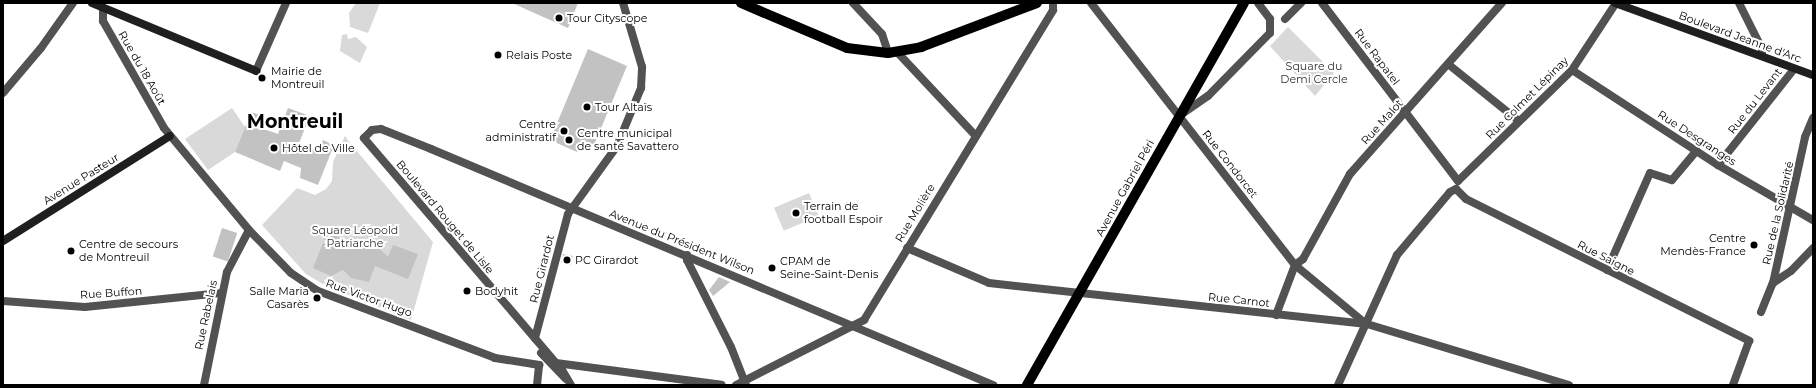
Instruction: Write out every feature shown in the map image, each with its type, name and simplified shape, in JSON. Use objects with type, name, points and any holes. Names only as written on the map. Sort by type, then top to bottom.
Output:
[{"type":"main road","points":[[741,3],[846,48],[893,53],[921,47],[1037,3]]},
{"type":"main road","name":"Avenue Gabriel Péri","points":[[1027,385],[1244,3]]},
{"type":"street","points":[[3,93],[73,3]]},
{"type":"street","points":[[92,3],[256,71],[285,3]]},
{"type":"street","name":"Rue Girardot","points":[[535,338],[568,214],[617,146],[641,88],[642,67],[623,3]]},
{"type":"street","points":[[853,3],[882,34],[893,53],[975,135]]},
{"type":"street","name":"Rue Molière","points":[[745,384],[864,320],[906,248],[1053,10],[1052,3]]},
{"type":"street","name":"Rue Condorcet","points":[[1091,3],[1178,117],[1295,265],[1367,324]]},
{"type":"street","points":[[1178,117],[1208,96],[1270,33],[1270,19],[1258,3]]},
{"type":"street","points":[[1285,19],[1301,3]]},
{"type":"street","name":"Rue Rapatel","points":[[1322,3],[1457,185]]},
{"type":"street","name":"Rue Malot","points":[[1295,265],[1303,260],[1350,174],[1502,3]]},
{"type":"street","name":"Boulevard Jeanne d'Arc","points":[[1616,3],[1813,75]]},
{"type":"street","name":"Rue Colmet Lépinay","points":[[1338,385],[1400,249],[1450,192],[1519,121],[1572,70],[1616,3]]},
{"type":"street","points":[[1739,3],[1762,49],[1762,56]]},
{"type":"street","name":"Rue du 18 Août","points":[[103,8],[103,21],[170,136]]},
{"type":"street","points":[[1448,64],[1519,121]]},
{"type":"street","name":"Rue du Levant","points":[[1718,165],[1794,69]]},
{"type":"street","name":"Rue Desgranges","points":[[1572,70],[1718,165],[1813,220]]},
{"type":"street","name":"Rue de la Solidarité","points":[[1761,312],[1773,283],[1806,137],[1813,118]]},
{"type":"street","name":"Avenue du Président Wilson","points":[[364,138],[372,130],[381,129],[688,255],[993,385]]},
{"type":"street","name":"Rue Victor Hugo","points":[[170,136],[249,230],[292,273],[318,291],[495,358],[543,362]]},
{"type":"street","name":"Avenue Pasteur","points":[[3,241],[170,136]]},
{"type":"street","name":"Boulevard Rouget de Lisle","points":[[364,138],[524,328],[535,338],[556,363],[570,383]]},
{"type":"street","points":[[1606,270],[1650,174],[1672,180],[1696,151]]},
{"type":"street","name":"Rue Saigne","points":[[1457,185],[1466,199],[1749,341],[1733,385]]},
{"type":"street","name":"Rue Rabelais","points":[[204,385],[221,293],[227,272],[249,230]]},
{"type":"street","name":"Rue Carnot","points":[[906,248],[989,283],[1367,324],[1569,385]]},
{"type":"street","points":[[1773,283],[1791,271],[1813,248]]},
{"type":"street","points":[[688,255],[687,260],[731,347],[745,384],[736,385]]},
{"type":"street","points":[[1276,315],[1295,265]]},
{"type":"street","name":"Rue Buffon","points":[[3,301],[85,307],[221,293]]},
{"type":"street","name":"Boulevard Rouget de Lisle","points":[[524,328],[543,362],[570,383]]},
{"type":"street","points":[[538,385],[543,362]]},
{"type":"street","points":[[556,363],[722,385]]},
{"type":"green space","points":[[356,3],[380,3],[368,33],[350,27],[349,13]]},
{"type":"green space","name":"Square du Demi Cercle","points":[[1288,27],[1334,73],[1315,96],[1270,46]]},
{"type":"green space","points":[[347,34],[348,39],[356,37],[367,47],[360,63],[340,51],[342,35]]},
{"type":"green space","points":[[232,108],[245,127],[235,152],[208,170],[185,139]]},
{"type":"green space","name":"Square Léopold Patriarche","points":[[345,136],[350,143],[346,147],[352,154],[356,150],[433,242],[411,320],[328,287],[306,274],[262,225],[297,188],[315,195],[326,189],[332,181],[333,162]]},
{"type":"green space","name":"Terrain de football Espoir","points":[[809,193],[819,216],[784,231],[774,208]]},
{"type":"building","name":"Tour Cityscope","points":[[512,3],[578,3],[568,28]]},
{"type":"building","name":"Tour Altaïs","points":[[588,49],[627,66],[594,145],[582,140],[577,152],[550,140]]},
{"type":"building","name":"Hôtel de Ville","points":[[288,108],[310,116],[299,143],[318,151],[323,140],[334,145],[318,185],[300,178],[301,168],[284,161],[280,171],[235,152],[251,112],[262,116],[258,127],[278,134]]},
{"type":"building","points":[[222,228],[237,233],[228,261],[213,257]]},
{"type":"building","points":[[327,233],[349,241],[355,249],[366,243],[380,249],[388,257],[393,245],[418,254],[408,279],[375,266],[369,282],[351,278],[343,270],[331,276],[313,268]]},
{"type":"building","name":"PC Girardot","points":[[563,254],[573,256],[571,265],[561,263]]},
{"type":"building","points":[[719,277],[730,282],[713,296],[709,290]]},
{"type":"place","name":"Tour Cityscope","points":[[559,18]]},
{"type":"place","name":"Relais Poste","points":[[498,55]]},
{"type":"place","name":"Mairie de Montreuil","points":[[262,78]]},
{"type":"place","name":"Tour Altaïs","points":[[587,107]]},
{"type":"place","name":"Centre administratif","points":[[564,131]]},
{"type":"place","name":"Centre municipal de santé Savattero","points":[[569,140]]},
{"type":"place","name":"Hôtel de Ville","points":[[274,148]]},
{"type":"place","name":"Terrain de football Espoir","points":[[796,213]]},
{"type":"place","name":"Centre Mendès-France","points":[[1754,245]]},
{"type":"place","name":"Centre de secours de Montreuil","points":[[71,251]]},
{"type":"place","name":"PC Girardot","points":[[567,260]]},
{"type":"place","name":"CPAM de Seine-Saint-Denis","points":[[772,268]]},
{"type":"place","name":"Bodyhit","points":[[467,291]]},
{"type":"place","name":"Salle Maria Casarès","points":[[317,298]]},
{"type":"district","name":"Montreuil","points":[[295,122]]}]
